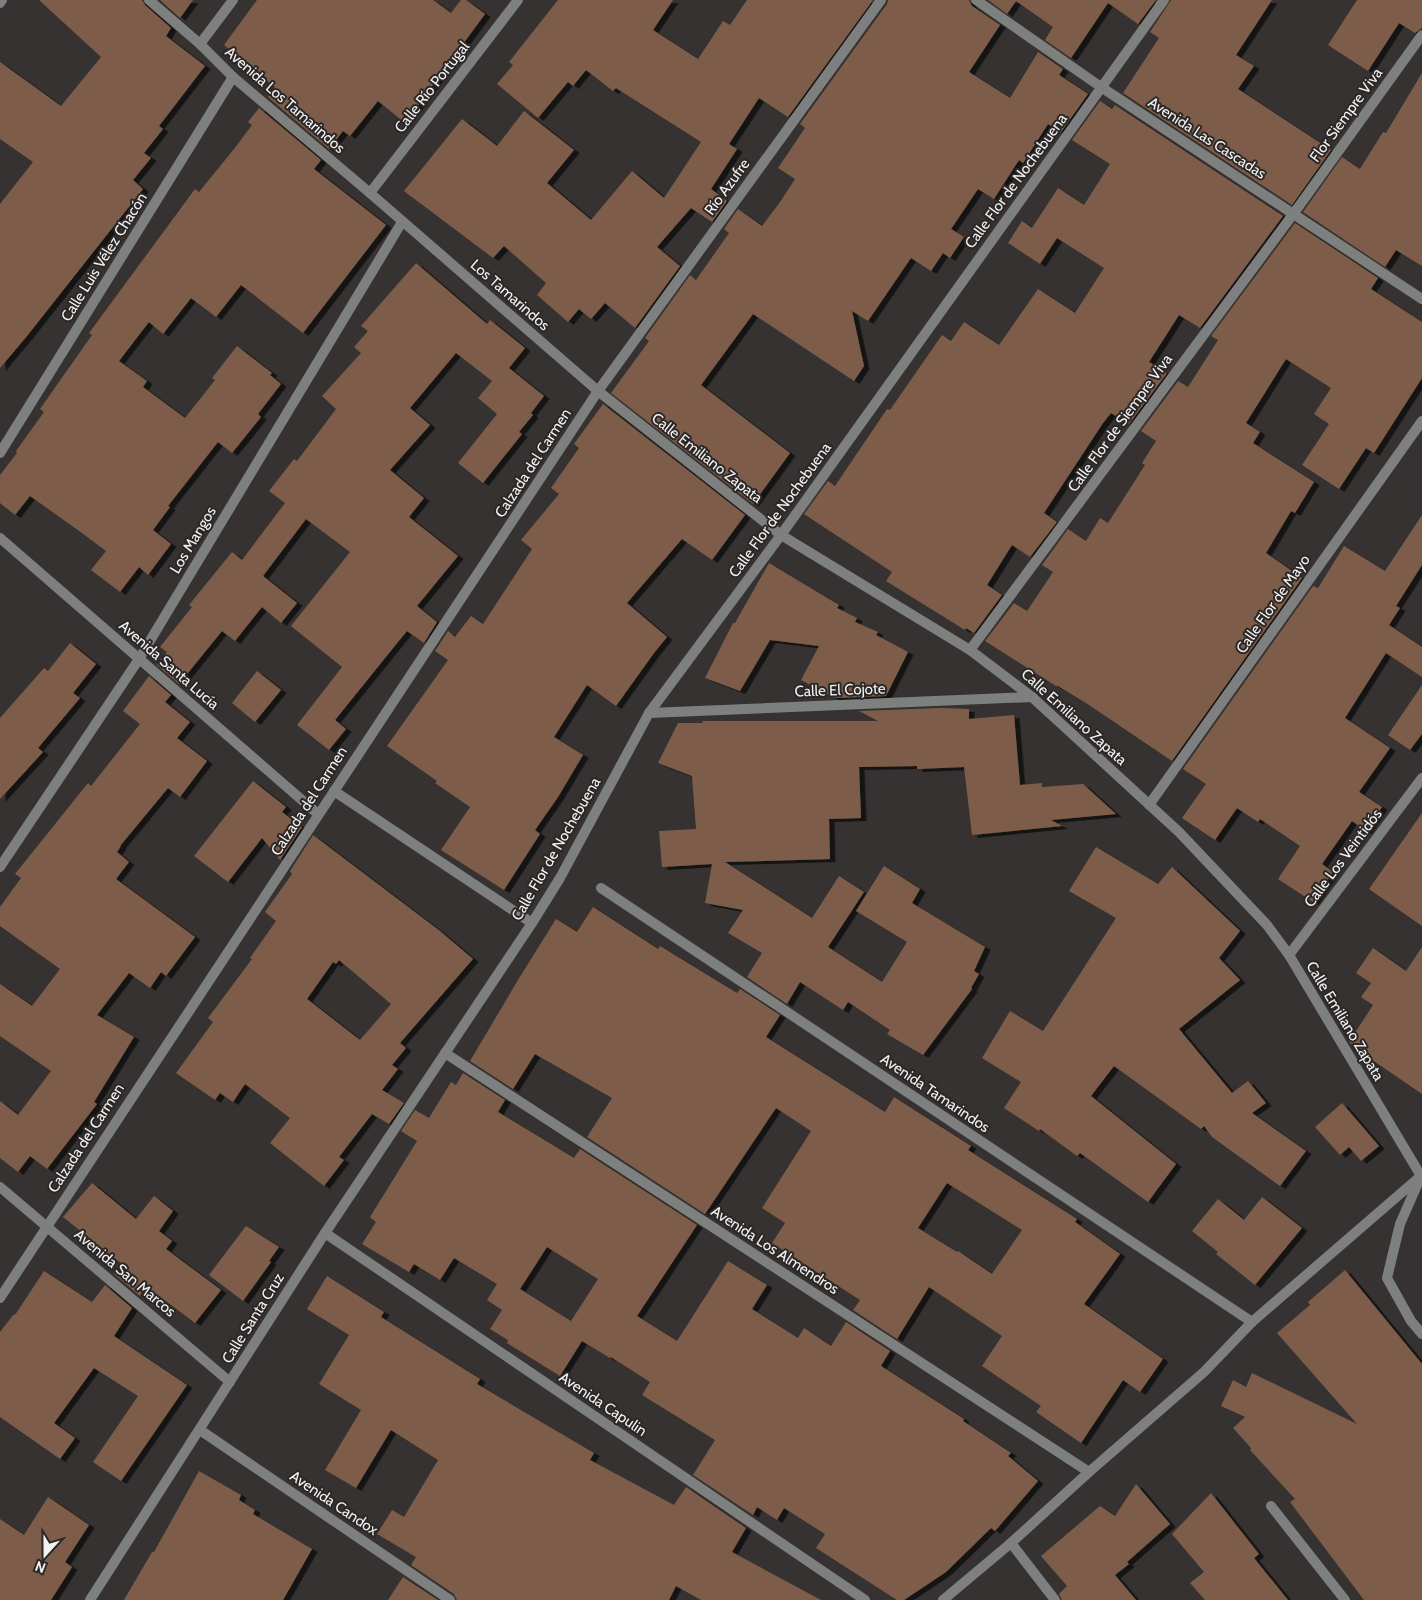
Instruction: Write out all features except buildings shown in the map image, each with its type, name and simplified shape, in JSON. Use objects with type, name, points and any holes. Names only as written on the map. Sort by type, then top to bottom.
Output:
[{"type":"street","name":"Avenida Los Tamarindos","points":[[149,0],[200,44],[233,77],[402,222]]},
{"type":"street","points":[[200,44],[233,0]]},
{"type":"street","name":"Calle Río Portugal","points":[[370,193],[518,0]]},
{"type":"street","name":"Río Azufre","points":[[598,391],[881,0]]},
{"type":"street","name":"Avenida Las Cascadas","points":[[976,0],[1102,87],[1422,299]]},
{"type":"street","name":"Calle Flor de Nochebuena","points":[[445,1053],[560,878],[649,713],[781,535],[1164,0]]},
{"type":"street","name":"Flor Siempre Viva","points":[[1294,213],[1422,35]]},
{"type":"street","name":"Calle Luis Vélez Chacón","points":[[0,454],[233,77]]},
{"type":"street","name":"Calle Flor de Siempre Viva","points":[[970,650],[1294,213]]},
{"type":"street","name":"Los Tamarindos","points":[[402,222],[598,391]]},
{"type":"street","name":"Los Mangos","points":[[0,867],[139,659],[402,222]]},
{"type":"street","name":"Calle Emiliano Zapata","points":[[598,391],[781,535],[970,650],[1032,697],[1179,832],[1260,918],[1289,955],[1421,1175]]},
{"type":"street","name":"Calzada del Carmen","points":[[0,1298],[598,391]]},
{"type":"street","name":"Calle Flor de Mayo","points":[[1149,805],[1422,421]]},
{"type":"street","name":"Avenida Santa Lucía","points":[[0,538],[318,814]]},
{"type":"street","name":"Calle El Cojote","points":[[649,713],[1032,697]]},
{"type":"street","name":"Calle Los Veintidós","points":[[1289,955],[1422,778]]},
{"type":"street","points":[[334,791],[532,923]]},
{"type":"street","name":"Avenida Tamarindos","points":[[601,888],[1252,1322]]},
{"type":"street","name":"Calle Santa Cruz","points":[[90,1600],[325,1233],[445,1053]]},
{"type":"street","name":"Avenida Los Almendros","points":[[445,1053],[1089,1472]]},
{"type":"street","points":[[943,1600],[1011,1543],[1204,1372],[1252,1322],[1421,1175]]},
{"type":"street","points":[[1421,1175],[1400,1224],[1387,1278],[1411,1321],[1422,1334]]},
{"type":"street","name":"Avenida San Marcos","points":[[0,1187],[230,1382]]},
{"type":"street","name":"Avenida Capulin","points":[[325,1233],[865,1600]]},
{"type":"street","name":"Avenida Candox","points":[[200,1430],[450,1600]]},
{"type":"street","points":[[1271,1506],[1345,1600]]},
{"type":"street","points":[[1011,1543],[1055,1600]]}]
